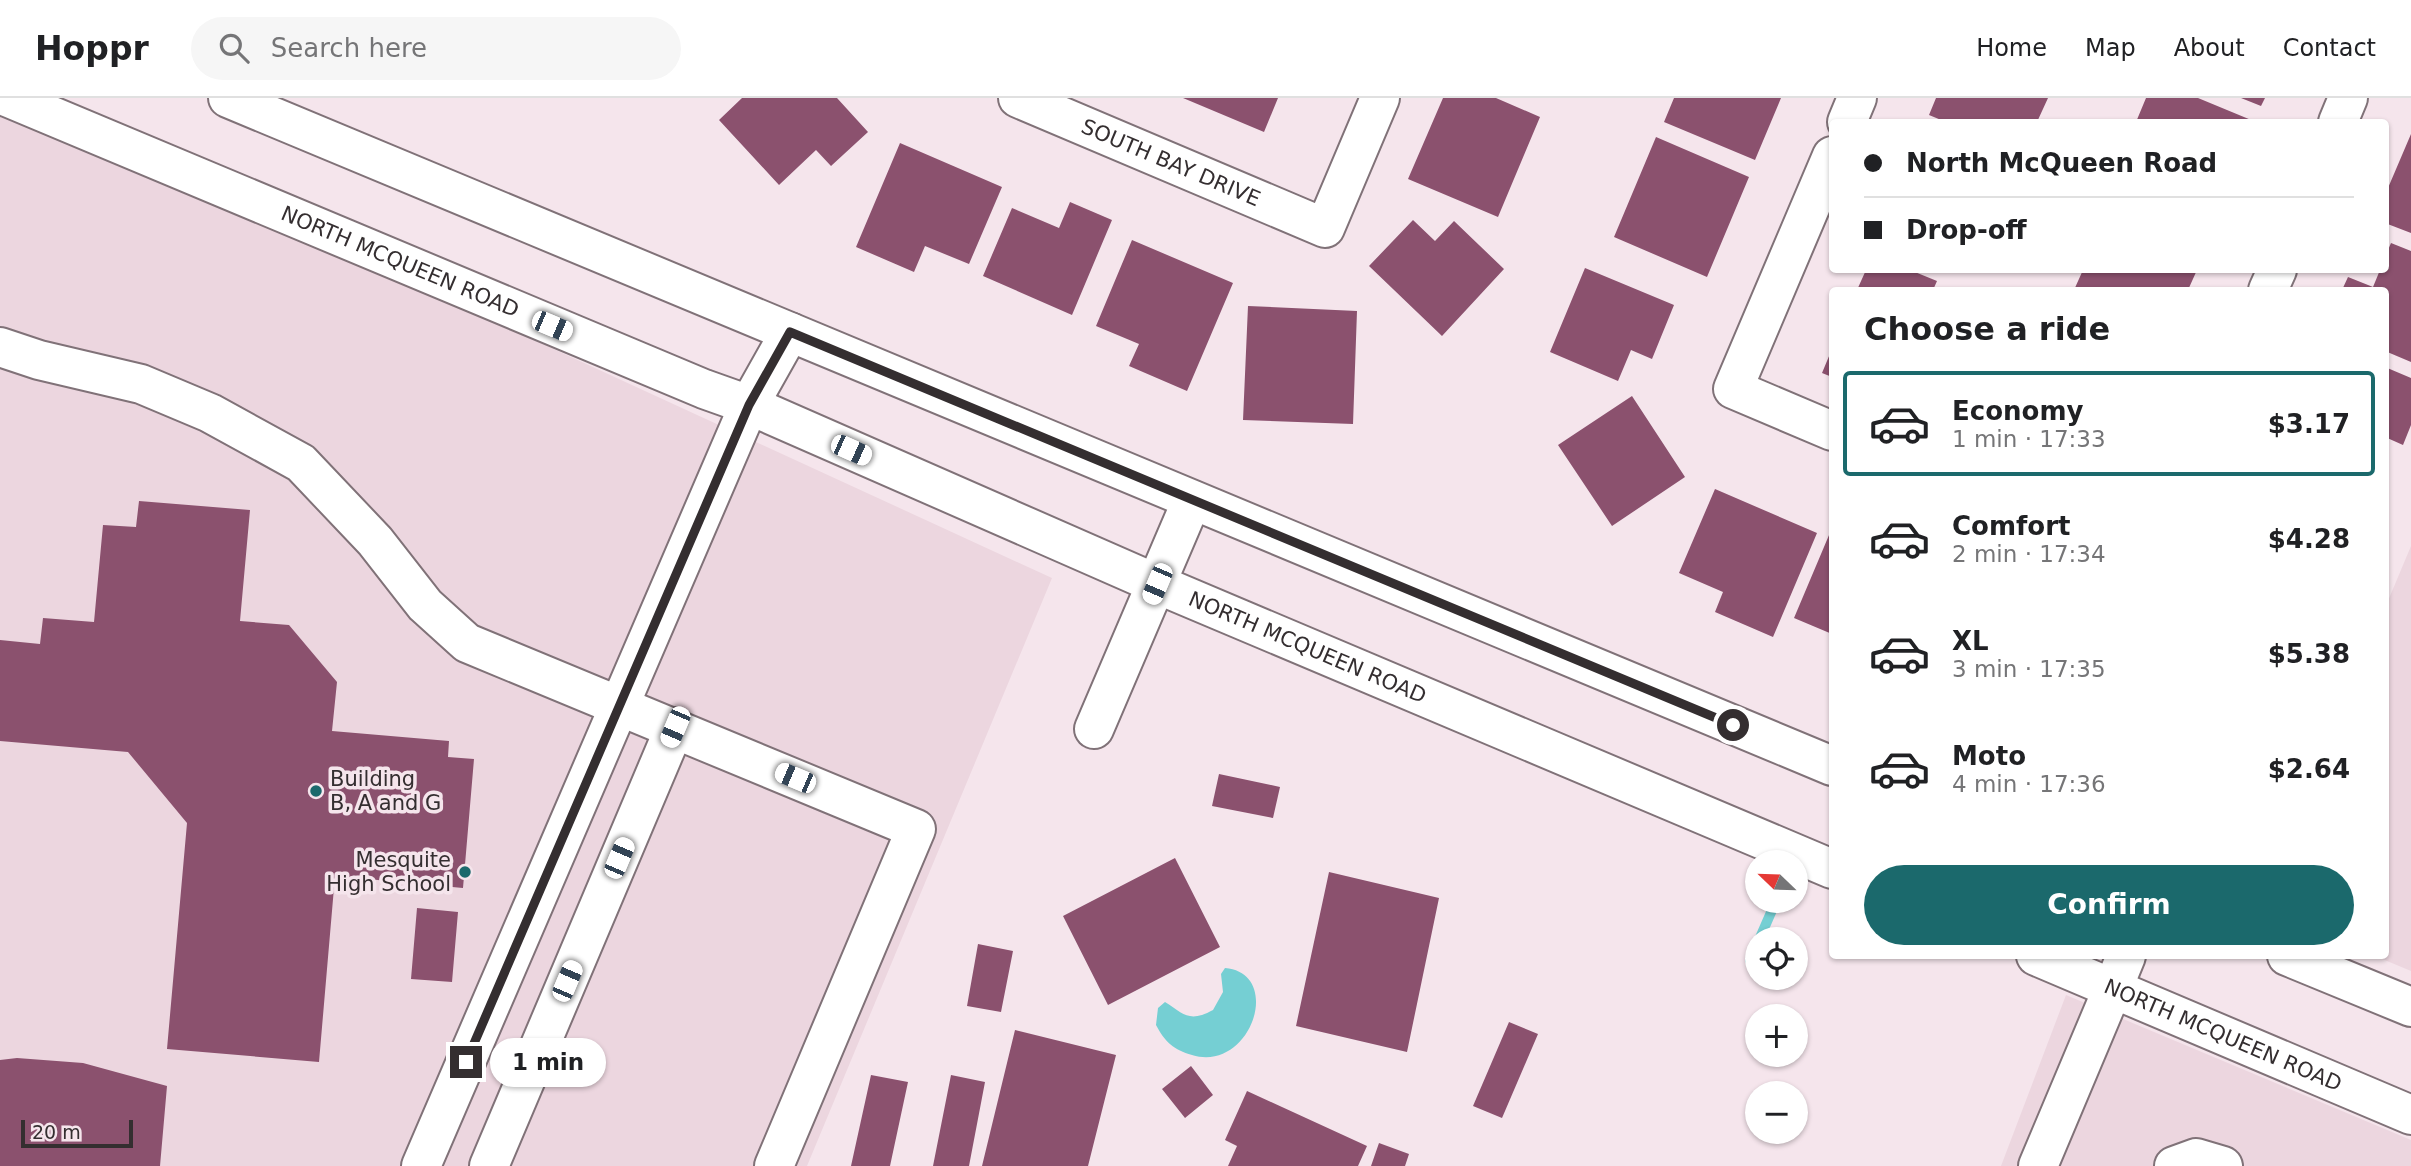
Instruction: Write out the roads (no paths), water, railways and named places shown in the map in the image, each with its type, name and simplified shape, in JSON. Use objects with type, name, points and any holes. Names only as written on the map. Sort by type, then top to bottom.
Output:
[{"type":"main road","name":"NORTH MCQUEEN ROAD","points":[[9,98],[679,379],[749,405],[1157,584],[1829,868]]},
{"type":"main road","points":[[228,98],[1829,765]]},
{"type":"main road","name":"SOUTH BAY DRIVE","points":[[1018,98],[1325,228],[1380,98]]},
{"type":"main road","points":[[1848,119],[1857,98]]},
{"type":"main road","points":[[2339,119],[2348,98]]},
{"type":"main road","points":[[1829,163],[1733,388],[1829,430]]},
{"type":"main road","points":[[421,1166],[749,405],[790,332]]},
{"type":"main road","points":[[0,347],[38,360],[141,384],[210,413],[302,463],[375,541],[425,605],[467,643],[567,687],[620,704],[916,829],[774,1166]]},
{"type":"main road","points":[[1094,729],[1192,500]]},
{"type":"main road","points":[[489,1166],[675,727]]},
{"type":"main road","name":"NORTH MCQUEEN ROAD","points":[[2052,959],[2120,972],[2411,1115]]},
{"type":"main road","points":[[2294,959],[2411,1007]]},
{"type":"main road","points":[[2038,1166],[2120,972]]},
{"type":"main road","points":[[2174,1166],[2196,1158],[2223,1166]]},
{"type":"water","points":[[1225,968],[1243,974],[1253,986],[1256,1002],[1253,1020],[1244,1037],[1230,1050],[1213,1057],[1180,1051],[1167,1041],[1156,1025],[1158,1008],[1165,1002],[1192,1016],[1213,1010],[1223,992],[1221,974]]},
{"type":"waterway","points":[[1765,927],[1770,914]]},
{"type":"place","name":"Building B, A and G","points":[[316,791]]},
{"type":"place","name":"Mesquite High School","points":[[465,872]]}]
